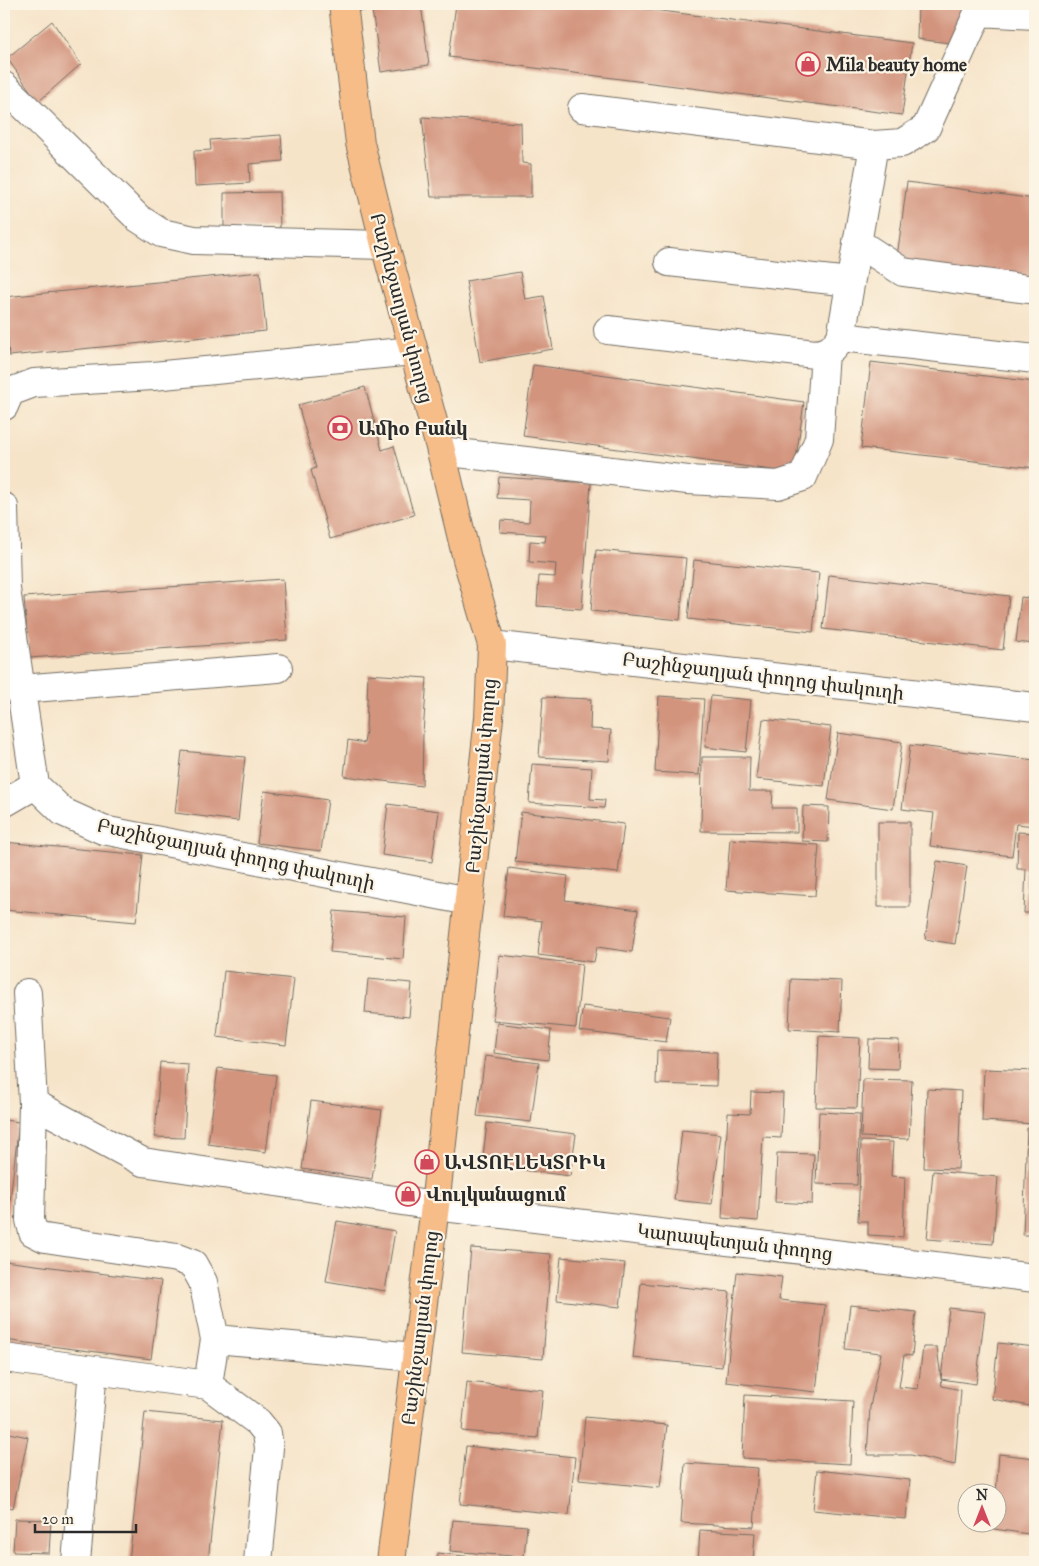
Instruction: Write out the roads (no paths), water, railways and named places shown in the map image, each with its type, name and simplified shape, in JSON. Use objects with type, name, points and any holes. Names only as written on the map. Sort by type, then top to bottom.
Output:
[{"type":"main road","name":"Բաշինջաղյան փողոց","points":[[343,4],[360,144],[384,245],[441,451],[467,559],[492,645],[490,718],[435,1206],[392,1562]]},
{"type":"street","points":[[582,108],[874,145],[902,144],[926,128],[980,8],[1035,16]]},
{"type":"street","points":[[4,86],[138,218],[161,233],[194,240],[384,245]]},
{"type":"street","points":[[441,451],[688,480],[778,485],[803,477],[819,439],[833,345],[850,282],[874,145]]},
{"type":"street","points":[[857,242],[903,272],[1035,290]]},
{"type":"street","points":[[669,262],[850,282]]},
{"type":"street","points":[[608,330],[815,354],[833,345],[1035,360]]},
{"type":"street","points":[[4,406],[10,392],[34,383],[154,376],[413,351]]},
{"type":"street","points":[[4,507],[5,589],[35,785],[4,803]]},
{"type":"street","name":"Բաշինջաղյան փողոց փակուղի","points":[[492,645],[1035,707]]},
{"type":"street","points":[[21,689],[278,668]]},
{"type":"street","name":"Բաշինջաղյան փողոց փակուղի","points":[[35,785],[63,812],[103,830],[469,901]]},
{"type":"street","points":[[27,993],[34,1103],[30,1220],[33,1232],[45,1238],[177,1258],[193,1264],[203,1282],[215,1338],[208,1385]]},
{"type":"street","name":"Կարապետյան փողոց","points":[[34,1103],[143,1162],[435,1206],[1035,1278]]},
{"type":"street","points":[[215,1338],[416,1357]]},
{"type":"street","points":[[4,1358],[208,1385],[258,1422],[267,1433],[269,1448],[258,1562]]},
{"type":"street","points":[[76,1562],[93,1370]]},
{"type":"place","name":"Mila beauty home","points":[[808,64]]},
{"type":"place","name":"Ամիօ Բանկ","points":[[340,428]]},
{"type":"place","name":"ԱՎՏՈԷԼԵԿՏՐԻԿ","points":[[427,1162]]},
{"type":"place","name":"Վուլկանացում","points":[[408,1194]]}]
